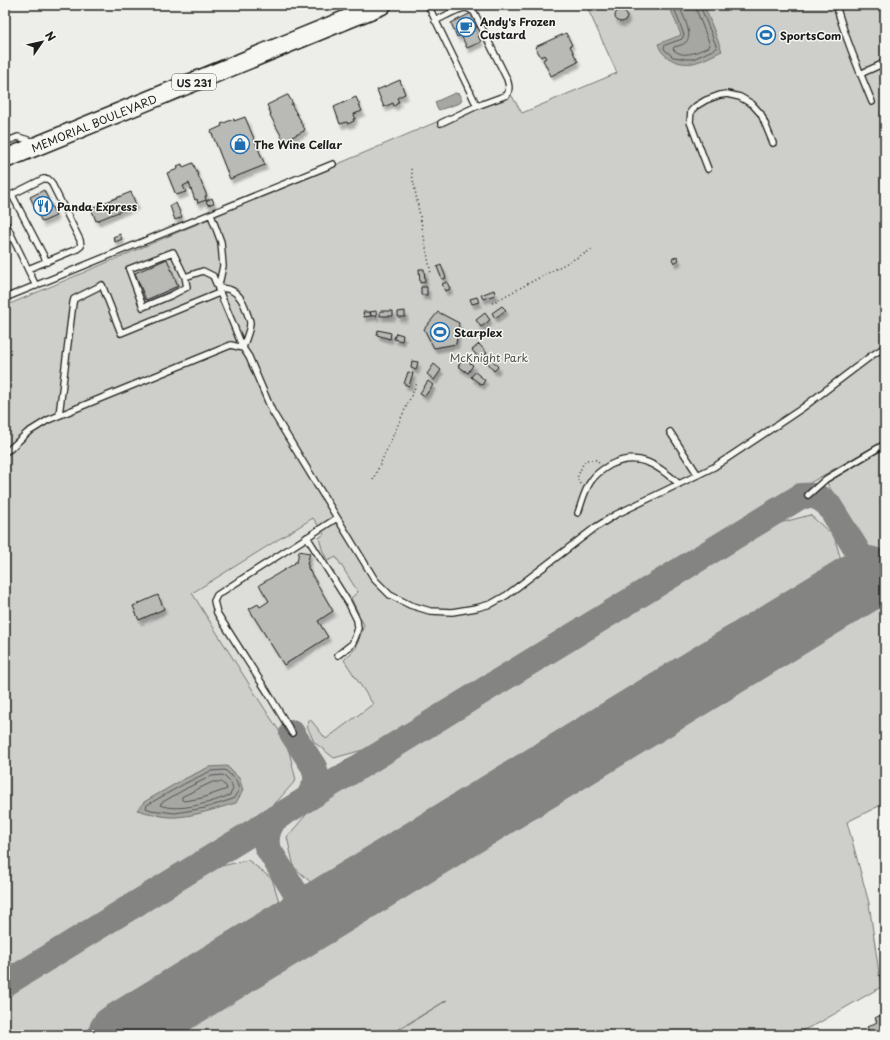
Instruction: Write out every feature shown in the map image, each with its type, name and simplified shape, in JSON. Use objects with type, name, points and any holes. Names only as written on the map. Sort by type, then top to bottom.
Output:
[{"type":"main road","name":"MEMORIAL BOULEVARD","points":[[5,158],[376,6]]},
{"type":"lane","points":[[428,5],[477,106]]},
{"type":"lane","points":[[836,5],[860,74],[872,102]]},
{"type":"lane","points":[[435,20],[466,8],[474,12],[510,87],[507,95],[477,106],[441,123]]},
{"type":"lane","points":[[860,74],[880,65],[885,61]]},
{"type":"lane","points":[[708,170],[690,122],[691,111],[706,100],[727,94],[740,97],[752,104],[761,114],[773,143]]},
{"type":"lane","points":[[5,142],[18,137],[40,144]]},
{"type":"lane","points":[[5,298],[333,164]]},
{"type":"lane","points":[[5,198],[43,179],[48,179],[51,182],[80,240],[81,246],[77,249],[28,269]]},
{"type":"lane","points":[[12,195],[47,262]]},
{"type":"lane","points":[[211,215],[221,242],[223,266],[219,291]]},
{"type":"lane","points":[[5,222],[36,286]]},
{"type":"lane","points":[[173,252],[185,277],[187,287],[143,307],[128,269],[173,252]]},
{"type":"lane","points":[[185,277],[203,271],[213,276],[243,348],[249,357],[272,411],[375,580],[390,595],[410,605],[430,611],[452,612],[476,608],[491,604],[507,596],[596,527],[615,515],[714,466],[801,409],[885,347]]},
{"type":"lane","points":[[59,415],[72,303],[74,299],[102,285],[121,333],[224,288],[233,292],[241,298],[246,307],[250,322],[243,348]]},
{"type":"lane","points":[[5,452],[27,433],[59,415],[232,345],[243,348]]},
{"type":"lane","points":[[670,432],[698,475]]},
{"type":"lane","points":[[808,495],[826,479],[885,444]]},
{"type":"lane","points":[[578,513],[591,480],[605,468],[619,461],[634,459],[653,465],[666,472],[678,484]]},
{"type":"lane","points":[[292,733],[217,613],[214,601],[217,595],[337,518]]},
{"type":"lane","points":[[307,537],[348,602],[357,620],[358,628],[352,644],[338,655]]},
{"type":"path","points":[[411,168],[431,274]]},
{"type":"path","points":[[492,303],[593,249]]},
{"type":"path","points":[[373,480],[417,383]]},
{"type":"path","points":[[585,492],[577,478],[586,460],[596,460],[605,468]]},
{"type":"shaded area","points":[[885,401],[885,803],[809,841],[521,956],[388,1035],[5,1035],[5,867],[276,728],[192,593],[314,518],[372,611]]},
{"type":"green space","name":"McKnight Park","points":[[586,5],[885,5],[885,440],[745,520],[377,746],[334,758],[314,742],[307,726],[310,719],[326,739],[373,704],[344,660],[356,648],[364,625],[351,598],[358,592],[336,557],[328,561],[323,552],[319,538],[324,534],[313,518],[192,593],[287,743],[296,780],[264,816],[24,964],[7,963],[5,958],[5,306],[509,91],[522,113],[617,73]]},
{"type":"green space","points":[[885,449],[885,579],[827,483]]},
{"type":"green space","points":[[810,515],[834,536],[843,567],[318,889],[294,867],[287,837],[317,802],[765,527]]},
{"type":"green space","points":[[885,592],[885,803],[847,822],[869,903],[881,987],[817,1024],[792,1035],[391,1035],[447,1000],[389,1035],[163,1035]]},
{"type":"green space","points":[[248,860],[272,879],[282,911],[81,1035],[5,1035],[5,995],[145,913],[116,925],[204,870]]},
{"type":"water","points":[[669,5],[704,5],[722,51],[693,63],[680,63],[668,58],[658,44],[681,35]]},
{"type":"water","points":[[455,93],[459,94],[462,100],[460,103],[439,110],[437,108],[435,102]]},
{"type":"water","points":[[227,766],[239,778],[243,790],[236,803],[199,813],[176,817],[162,816],[137,810],[144,802],[182,780],[209,767]]},
{"type":"building","points":[[619,10],[623,10],[627,16],[623,22],[619,22],[615,18],[615,14]]},
{"type":"building","points":[[471,13],[477,27],[475,29],[481,42],[467,48],[461,35],[457,37],[451,23]]},
{"type":"building","points":[[566,33],[572,45],[570,46],[578,62],[551,76],[543,60],[546,58],[544,55],[541,57],[535,47]]},
{"type":"building","points":[[400,80],[405,94],[397,98],[399,102],[397,102],[394,106],[393,103],[384,107],[377,90]]},
{"type":"building","points":[[287,95],[305,129],[304,131],[284,141],[270,115],[271,114],[267,105]]},
{"type":"building","points":[[356,97],[362,111],[354,114],[354,121],[348,124],[347,122],[340,124],[334,107]]},
{"type":"building","points":[[245,117],[265,165],[230,179],[211,131],[222,126],[221,124]]},
{"type":"building","points":[[193,163],[207,196],[205,196],[206,200],[198,203],[197,199],[195,200],[189,183],[183,186],[186,192],[176,195],[167,173],[178,169],[177,166],[182,164],[183,167]]},
{"type":"building","name":"Panda Express","points":[[44,190],[56,216],[42,222],[30,197]]},
{"type":"building","points":[[131,192],[136,205],[96,221],[91,208]]},
{"type":"building","points":[[212,198],[214,203],[208,205],[206,201]]},
{"type":"building","points":[[176,203],[182,217],[175,220],[170,206]]},
{"type":"building","points":[[120,234],[122,239],[115,242],[113,237]]},
{"type":"building","points":[[677,256],[679,260],[674,263],[672,259]]},
{"type":"building","points":[[167,259],[178,286],[146,300],[135,273]]},
{"type":"building","points":[[441,265],[446,278],[442,279],[437,267]]},
{"type":"building","points":[[419,269],[424,269],[425,282],[420,283]]},
{"type":"building","points":[[447,282],[450,289],[445,291],[442,284]]},
{"type":"building","points":[[421,287],[427,287],[427,295],[421,295]]},
{"type":"building","points":[[494,290],[495,295],[483,299],[481,295]]},
{"type":"building","points":[[477,297],[479,302],[472,304],[470,299]]},
{"type":"building","points":[[502,306],[506,310],[495,318],[492,313]]},
{"type":"building","points":[[376,311],[377,316],[371,316],[370,312]]},
{"type":"building","points":[[380,311],[393,311],[393,316],[380,316]]},
{"type":"building","points":[[405,311],[405,317],[398,317],[398,312]]},
{"type":"building","points":[[363,312],[370,312],[371,316],[364,317]]},
{"type":"building","points":[[438,312],[459,323],[456,344],[434,348],[424,329]]},
{"type":"building","points":[[485,313],[490,320],[481,327],[476,320]]},
{"type":"building","points":[[378,330],[391,333],[390,339],[377,335]]},
{"type":"building","points":[[396,333],[403,335],[402,341],[394,339]]},
{"type":"building","points":[[479,344],[487,353],[480,359],[472,350]]},
{"type":"building","points":[[490,357],[498,367],[494,371],[486,360]]},
{"type":"building","points":[[464,359],[473,365],[468,373],[458,366]]},
{"type":"building","points":[[412,361],[418,362],[416,370],[411,368]]},
{"type":"building","points":[[434,364],[441,370],[434,380],[427,374]]},
{"type":"building","points":[[408,372],[413,373],[409,386],[404,384]]},
{"type":"building","points":[[475,372],[485,380],[482,385],[471,377]]},
{"type":"building","points":[[428,381],[433,385],[425,396],[420,393]]},
{"type":"building","points":[[299,551],[310,553],[307,564],[308,568],[333,611],[318,621],[328,637],[284,665],[249,609],[258,604],[260,607],[269,601],[259,585],[297,562]]},
{"type":"building","points":[[158,595],[164,609],[139,620],[133,606]]},
{"type":"building","points":[[885,1013],[885,1035],[871,1035],[867,1027],[877,1022],[875,1018]]},
{"type":"taxiway","points":[[5,984],[801,496],[815,497],[828,504],[860,555],[868,578]]},
{"type":"taxiway","points":[[292,733],[314,767],[316,775],[316,783],[308,798]]},
{"type":"taxiway","points":[[275,818],[268,832],[267,847],[300,900],[300,913],[288,932]]},
{"type":"taxiway","points":[[300,900],[309,906],[317,908],[335,904]]},
{"type":"runway","points":[[120,1035],[868,578]]},
{"type":"place","name":"Andy's Frozen Custard","points":[[466,27]]},
{"type":"place","name":"SportsCom","points":[[766,35]]},
{"type":"place","name":"The Wine Cellar","points":[[240,144]]},
{"type":"place","name":"Panda Express","points":[[43,206]]},
{"type":"place","name":"Starplex","points":[[440,332]]}]
